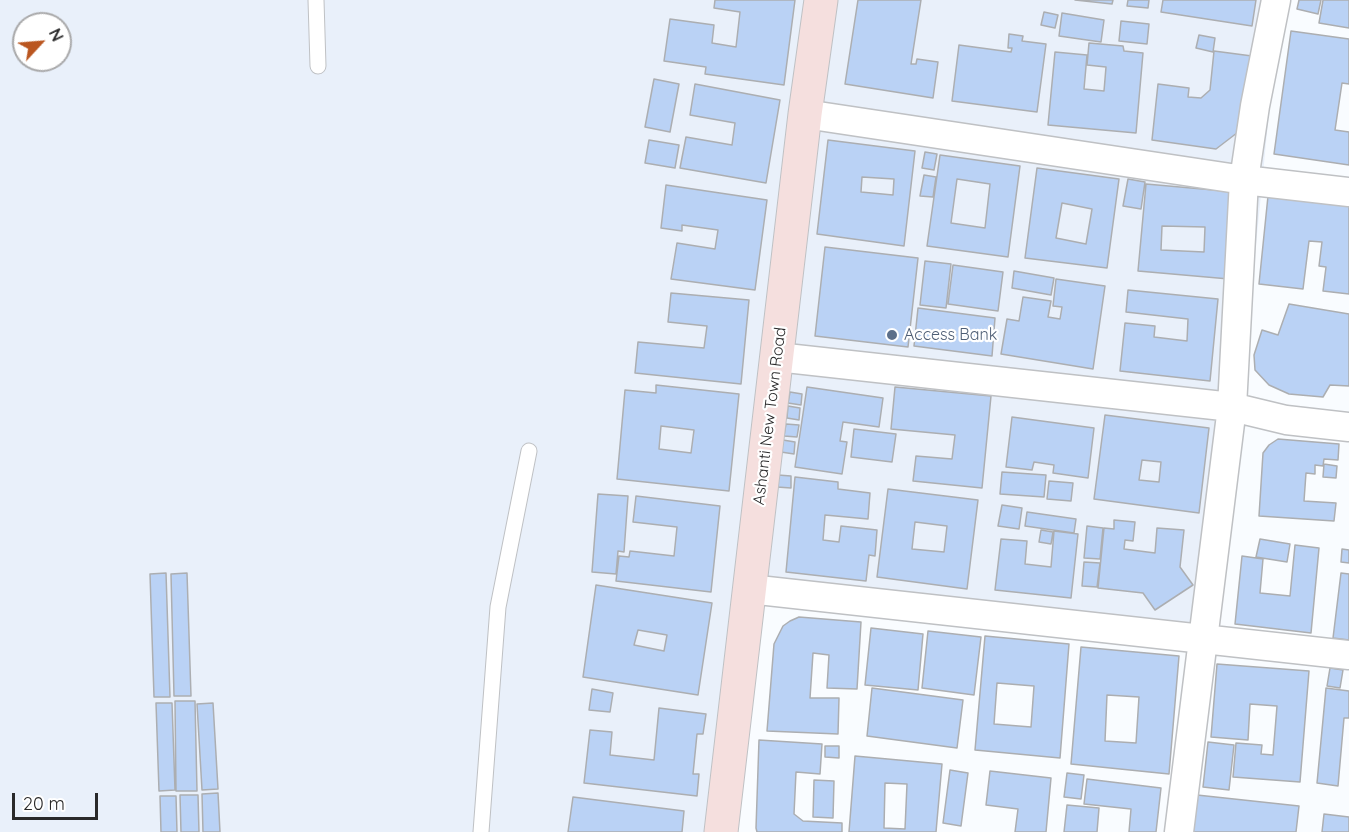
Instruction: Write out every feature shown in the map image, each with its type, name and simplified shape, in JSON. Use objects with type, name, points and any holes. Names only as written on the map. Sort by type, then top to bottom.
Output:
[{"type":"street","name":"Ashanti New Town Road","points":[[721,832],[805,114],[821,0]]},
{"type":"street","points":[[1179,832],[1232,408],[1244,180],[1255,105],[1276,0]]},
{"type":"street","points":[[805,114],[1244,180],[1349,192]]},
{"type":"street","points":[[777,357],[1232,408],[1286,420],[1349,427]]},
{"type":"street","points":[[749,589],[1349,655]]},
{"type":"lane","points":[[316,0],[318,66]]},
{"type":"lane","points":[[481,832],[498,607],[529,451]]},
{"type":"shaded area","points":[[0,0],[1280,0],[1217,644],[763,602],[733,832],[0,832]]},
{"type":"building","points":[[715,0],[795,0],[784,85],[705,74],[706,67],[664,61],[670,19],[714,25],[712,43],[736,47],[740,12],[714,8]]},
{"type":"building","points":[[858,0],[921,0],[911,64],[916,64],[917,59],[938,62],[933,98],[845,84]]},
{"type":"building","points":[[1075,0],[1113,0],[1112,4]]},
{"type":"building","points":[[1128,0],[1149,0],[1148,8],[1127,6]]},
{"type":"building","points":[[1163,0],[1256,0],[1252,26],[1161,12]]},
{"type":"building","points":[[1299,0],[1321,0],[1318,14],[1297,9]]},
{"type":"building","points":[[1323,0],[1349,0],[1349,28],[1319,23]]},
{"type":"building","points":[[1044,12],[1058,15],[1055,28],[1041,25]]},
{"type":"building","points":[[1062,13],[1104,20],[1101,42],[1059,36]]},
{"type":"building","points":[[1121,21],[1149,24],[1147,44],[1119,41]]},
{"type":"building","points":[[1291,31],[1349,39],[1349,84],[1342,83],[1335,130],[1349,132],[1349,165],[1274,154]]},
{"type":"building","points":[[1009,34],[1023,36],[1022,41],[1046,44],[1037,112],[952,101],[959,45],[1011,52],[1012,48],[1008,48]]},
{"type":"building","points":[[1199,35],[1215,38],[1213,52],[1196,48]]},
{"type":"building","points":[[1089,43],[1123,46],[1124,51],[1143,53],[1136,133],[1048,125],[1055,52],[1087,55],[1084,89],[1104,91],[1106,67],[1087,65]]},
{"type":"building","points":[[1214,51],[1252,56],[1246,126],[1216,149],[1152,140],[1158,84],[1189,88],[1188,97],[1201,98],[1210,90]]},
{"type":"building","points":[[654,79],[679,84],[670,132],[645,127]]},
{"type":"building","points":[[695,84],[780,100],[766,183],[680,168],[686,137],[732,145],[735,123],[690,115]]},
{"type":"building","points":[[649,140],[679,145],[675,168],[645,163]]},
{"type":"building","points":[[828,140],[915,151],[904,246],[817,234]],"holes":[[[862,177],[894,179],[893,195],[861,192]]]},
{"type":"building","points":[[925,152],[937,154],[934,170],[922,168]]},
{"type":"building","points":[[940,155],[1020,166],[1008,257],[927,246]],"holes":[[[957,179],[990,184],[985,228],[951,223]]]},
{"type":"building","points":[[1037,168],[1119,179],[1107,268],[1025,258]],"holes":[[[1062,203],[1092,209],[1086,244],[1056,238]]]},
{"type":"building","points":[[924,175],[936,177],[933,197],[920,196]]},
{"type":"building","points":[[1128,179],[1145,182],[1141,209],[1123,206]]},
{"type":"building","points":[[1146,184],[1236,192],[1229,279],[1138,271]],"holes":[[[1162,226],[1205,227],[1204,252],[1161,250]]]},
{"type":"building","points":[[666,185],[767,200],[755,290],[671,279],[677,243],[715,249],[718,230],[682,225],[682,231],[661,228]]},
{"type":"building","points":[[1268,196],[1349,205],[1349,294],[1323,291],[1326,267],[1319,266],[1322,242],[1309,241],[1303,289],[1259,284]]},
{"type":"building","points":[[825,247],[918,258],[908,347],[815,336]]},
{"type":"building","points":[[925,261],[951,264],[946,308],[920,305]]},
{"type":"building","points":[[953,265],[1003,272],[998,311],[948,304]]},
{"type":"building","points":[[1014,271],[1054,278],[1051,295],[1012,288]]},
{"type":"building","points":[[1056,279],[1105,286],[1093,369],[1001,354],[1007,319],[1019,321],[1023,297],[1051,301],[1048,317],[1060,319],[1062,307],[1053,306]]},
{"type":"building","points":[[1128,290],[1218,299],[1210,381],[1120,371],[1125,323],[1155,326],[1154,337],[1187,341],[1188,319],[1126,312]]},
{"type":"building","points":[[671,293],[749,300],[741,384],[635,373],[638,342],[704,348],[707,326],[668,322]]},
{"type":"building","points":[[1289,304],[1349,314],[1349,386],[1330,385],[1323,397],[1289,394],[1269,385],[1255,370],[1254,355],[1262,330],[1278,335]]},
{"type":"building","points":[[918,308],[995,318],[992,356],[914,346]]},
{"type":"building","points":[[656,385],[739,394],[729,491],[617,479],[625,390],[656,393]],"holes":[[[661,426],[694,430],[691,453],[659,449]]]},
{"type":"building","points":[[807,387],[883,398],[879,427],[843,422],[840,441],[847,442],[842,474],[795,467]]},
{"type":"building","points":[[895,387],[991,396],[982,488],[913,481],[916,456],[952,459],[955,435],[891,429]]},
{"type":"building","points":[[790,392],[802,394],[801,405],[788,403]]},
{"type":"building","points":[[788,406],[800,408],[799,420],[787,418]]},
{"type":"building","points":[[1105,415],[1209,428],[1199,513],[1094,499]],"holes":[[[1142,460],[1161,462],[1159,482],[1139,480]]]},
{"type":"building","points":[[1012,417],[1094,428],[1088,478],[1053,473],[1054,465],[1034,462],[1032,470],[1006,467]]},
{"type":"building","points":[[786,424],[799,425],[797,437],[784,436]]},
{"type":"building","points":[[854,429],[896,434],[892,462],[851,457]]},
{"type":"building","points":[[1278,439],[1339,444],[1338,460],[1324,459],[1323,466],[1315,465],[1315,474],[1306,473],[1304,501],[1336,503],[1334,521],[1259,516],[1263,453]]},
{"type":"building","points":[[783,440],[795,442],[794,454],[781,452]]},
{"type":"building","points":[[1324,464],[1337,466],[1336,478],[1323,477]]},
{"type":"building","points":[[1002,472],[1046,475],[1044,497],[1000,494]]},
{"type":"building","points":[[778,475],[791,476],[791,488],[777,487]]},
{"type":"building","points":[[795,477],[838,482],[838,489],[870,493],[868,519],[825,515],[823,540],[839,542],[841,526],[877,530],[875,556],[869,555],[866,581],[786,572]]},
{"type":"building","points":[[1049,481],[1073,483],[1071,501],[1047,499]]},
{"type":"building","points":[[888,489],[978,500],[967,589],[877,577]],"holes":[[[915,522],[947,526],[944,552],[912,549]]]},
{"type":"building","points":[[598,494],[628,496],[624,552],[618,551],[616,574],[592,572]]},
{"type":"building","points":[[636,496],[720,506],[711,592],[616,581],[619,556],[629,557],[630,551],[674,556],[677,527],[633,522]]},
{"type":"building","points":[[1002,505],[1022,508],[1019,529],[998,526]]},
{"type":"building","points":[[1027,512],[1076,519],[1074,533],[1025,526]]},
{"type":"building","points":[[1114,520],[1135,522],[1133,541],[1125,540],[1124,549],[1155,553],[1157,528],[1184,530],[1180,567],[1193,585],[1155,610],[1143,593],[1098,588],[1104,528],[1114,529]]},
{"type":"building","points":[[1087,526],[1103,528],[1100,559],[1084,558]]},
{"type":"building","points":[[1041,530],[1053,532],[1051,544],[1039,542]]},
{"type":"building","points":[[1054,531],[1078,534],[1071,598],[995,590],[1001,539],[1027,541],[1025,564],[1051,567]]},
{"type":"building","points":[[1260,539],[1290,544],[1287,562],[1256,557]]},
{"type":"building","points":[[1295,545],[1319,548],[1311,633],[1235,624],[1242,556],[1263,559],[1260,593],[1290,596]]},
{"type":"building","points":[[1342,549],[1349,550],[1349,563],[1341,562]]},
{"type":"building","points":[[1084,562],[1100,563],[1097,587],[1082,586]]},
{"type":"building","points":[[166,573],[170,697],[154,697],[150,574]]},
{"type":"building","points":[[187,573],[191,696],[174,696],[171,574]]},
{"type":"building","points":[[1341,573],[1349,574],[1349,640],[1333,638]]},
{"type":"building","points":[[596,585],[712,603],[698,695],[583,677]],"holes":[[[638,630],[667,635],[664,651],[634,645]]]},
{"type":"building","points":[[799,617],[861,622],[857,689],[827,688],[829,655],[813,653],[810,698],[839,698],[838,734],[767,731],[774,644],[783,626]]},
{"type":"building","points":[[871,628],[923,634],[918,690],[865,685]]},
{"type":"building","points":[[928,631],[981,637],[974,695],[922,688]]},
{"type":"building","points":[[985,636],[1069,644],[1060,758],[975,750]],"holes":[[[997,683],[1034,686],[1031,727],[994,724]]]},
{"type":"building","points":[[1081,647],[1179,656],[1169,774],[1071,764]],"holes":[[[1107,695],[1139,697],[1136,743],[1105,741]]]},
{"type":"building","points":[[1217,664],[1309,671],[1300,782],[1233,777],[1236,743],[1262,745],[1261,754],[1273,755],[1277,706],[1250,704],[1248,740],[1211,737]]},
{"type":"building","points":[[1330,668],[1343,670],[1340,688],[1327,686]]},
{"type":"building","points":[[872,688],[963,700],[957,748],[867,736]]},
{"type":"building","points":[[1326,688],[1349,691],[1349,718],[1344,718],[1338,786],[1317,783]]},
{"type":"building","points":[[592,689],[613,693],[610,712],[589,710]]},
{"type":"building","points":[[175,701],[195,701],[197,791],[176,791]]},
{"type":"building","points":[[156,703],[172,703],[175,790],[159,791]]},
{"type":"building","points":[[213,703],[218,789],[202,790],[197,704]]},
{"type":"building","points":[[659,708],[706,714],[703,734],[697,734],[693,774],[699,774],[697,796],[584,783],[590,730],[612,732],[610,755],[654,760]]},
{"type":"building","points":[[759,740],[822,744],[820,774],[796,772],[794,814],[803,821],[842,823],[842,832],[757,832]]},
{"type":"building","points":[[1208,742],[1234,745],[1229,790],[1203,787]]},
{"type":"building","points":[[825,746],[839,746],[839,758],[825,757]]},
{"type":"building","points":[[855,756],[942,764],[936,832],[849,832]],"holes":[[[885,783],[907,784],[905,829],[884,828]]]},
{"type":"building","points":[[950,770],[968,773],[961,826],[943,823]]},
{"type":"building","points":[[990,771],[1051,778],[1046,832],[1015,832],[1018,809],[986,805]]},
{"type":"building","points":[[1067,773],[1084,775],[1081,799],[1064,797]]},
{"type":"building","points":[[1087,779],[1161,788],[1156,832],[1129,832],[1131,809],[1084,804]]},
{"type":"building","points":[[814,780],[834,781],[833,818],[813,817]]},
{"type":"building","points":[[218,793],[220,832],[203,832],[202,794]]},
{"type":"building","points":[[180,795],[198,795],[199,832],[181,832]]},
{"type":"building","points":[[1197,795],[1299,806],[1296,832],[1193,832]]},
{"type":"building","points":[[160,796],[176,796],[177,832],[161,832]]},
{"type":"building","points":[[573,797],[684,811],[682,832],[568,832]]},
{"type":"building","points":[[1067,805],[1099,808],[1097,832],[1064,832]]},
{"type":"building","points":[[1324,814],[1349,817],[1349,832],[1322,832]]},
{"type":"place","name":"Access Bank","points":[[892,335]]}]
